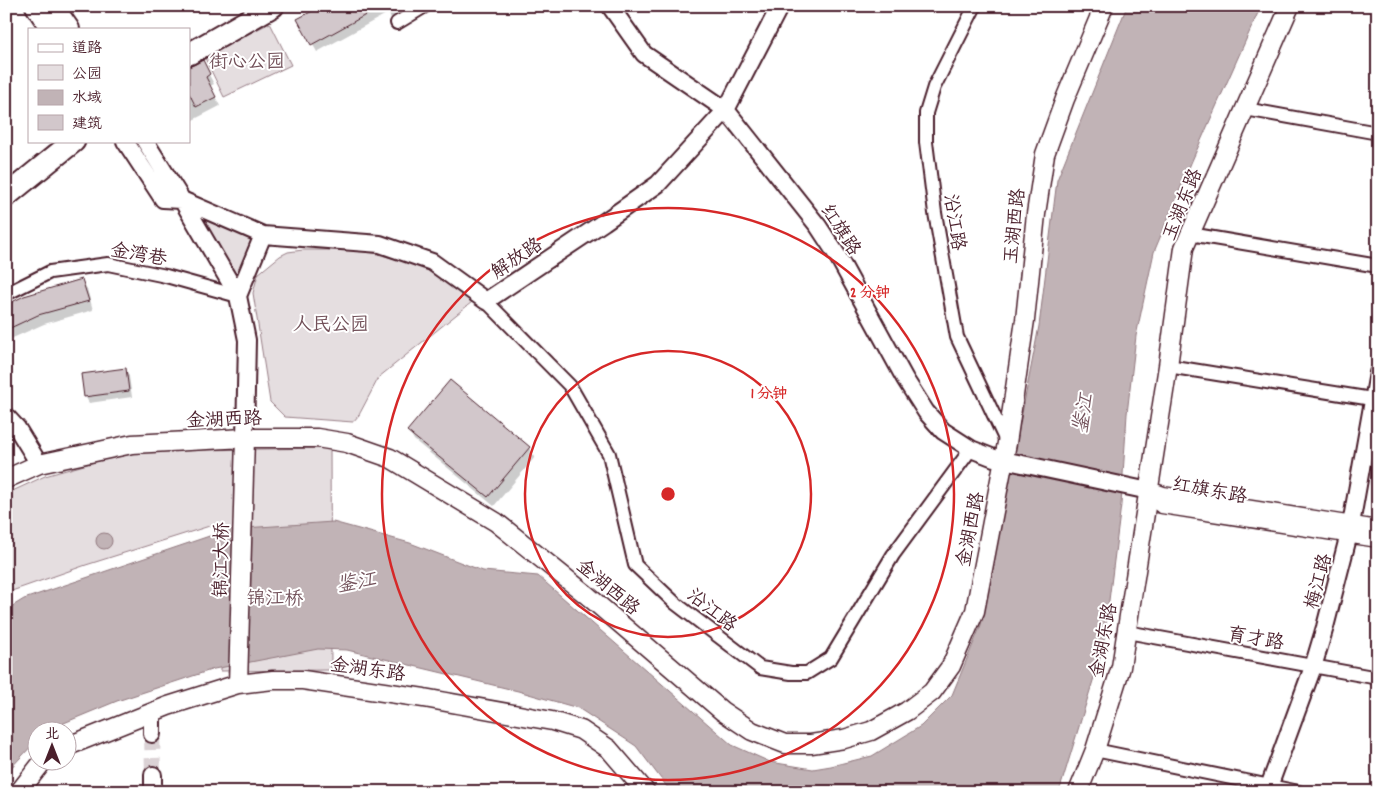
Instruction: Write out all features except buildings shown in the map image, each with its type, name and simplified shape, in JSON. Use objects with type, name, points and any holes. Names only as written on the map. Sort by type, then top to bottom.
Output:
[{"type":"highway","points":[[190,42],[254,6]]},
{"type":"highway","points":[[190,53],[274,6]]},
{"type":"highway","points":[[6,183],[57,142]]},
{"type":"highway","points":[[6,196],[73,142]]},
{"type":"main road","points":[[36,6],[50,28]]},
{"type":"main road","points":[[53,6],[67,28]]},
{"type":"main road","name":"玉湖西路","points":[[1004,461],[1025,320],[1036,214],[1045,154],[1065,99],[1104,6]]},
{"type":"main road","name":"玉湖东路","points":[[1149,491],[1184,248],[1290,6]]},
{"type":"main road","name":"金湖西路","points":[[6,479],[39,464],[132,444],[245,438],[318,438],[347,443],[390,458],[496,522],[588,596],[722,711],[752,731],[785,744],[811,744],[844,739],[871,731],[907,711],[932,692],[951,666],[975,611],[1004,461]]},
{"type":"main road","name":"锦江大桥","points":[[238,684],[245,438]]},
{"type":"main road","name":"红旗东路","points":[[1149,491],[1163,496],[1350,530],[1378,538]]},
{"type":"main road","name":"金湖东路","points":[[1078,792],[1095,750],[1121,667],[1149,491]]},
{"type":"main road","name":"红旗东路","points":[[1350,530],[1378,530]]},
{"type":"main road","name":"金湖东路","points":[[78,742],[152,713],[238,684],[273,680],[303,680],[424,698],[552,721],[581,730],[609,749],[646,792]]},
{"type":"main road","points":[[19,792],[36,770]]},
{"type":"street","points":[[397,23],[425,6]]},
{"type":"street","name":"红旗路","points":[[610,6],[644,54],[726,110],[818,226],[837,255],[905,379],[926,412],[943,431],[971,449],[1004,461],[1149,491]]},
{"type":"street","name":"解放路","points":[[126,142],[163,199],[182,200],[263,235],[380,244],[432,262],[486,301],[658,184],[726,110],[780,6]]},
{"type":"street","name":"沿江路","points":[[975,6],[934,87],[926,113],[926,142],[935,213],[957,337],[1007,443]]},
{"type":"street","points":[[1245,109],[1378,132]]},
{"type":"street","points":[[146,142],[238,296],[247,340],[245,438]]},
{"type":"street","points":[[1190,234],[1378,266]]},
{"type":"street","points":[[238,296],[263,235]]},
{"type":"street","name":"金湾巷","points":[[6,294],[50,272],[108,264],[166,276],[238,296]]},
{"type":"street","name":"沿江路","points":[[486,301],[570,386],[609,454],[636,565],[674,603],[760,668],[791,674],[807,674],[831,658],[893,555],[971,449]]},
{"type":"street","points":[[1168,366],[1375,399]]},
{"type":"street","name":"梅江路","points":[[1268,789],[1313,667],[1350,530],[1375,399],[1378,373]]},
{"type":"street","points":[[6,416],[17,428],[39,464]]},
{"type":"street","name":"育才路","points":[[1127,632],[1378,678]]},
{"type":"street","points":[[152,713],[152,734]]},
{"type":"street","points":[[1095,750],[1268,789],[1299,792]]},
{"type":"street","points":[[153,774],[153,792]]},
{"type":"green space","name":"街心公园","points":[[270,23],[291,65],[224,97],[204,56]]},
{"type":"green space","points":[[194,213],[251,240],[238,277]]},
{"type":"green space","name":"人民公园","points":[[303,250],[353,250],[374,253],[432,269],[472,302],[379,377],[359,415],[353,422],[285,417],[270,402],[253,293],[258,274],[280,256],[288,252]]},
{"type":"green space","name":"锦江桥","points":[[330,448],[331,670],[220,671],[219,523],[86,565],[6,593],[6,494],[45,476],[134,451]]},
{"type":"water","name":"鉴江","points":[[1127,6],[1261,6],[1191,163],[1154,252],[1136,336],[1127,414],[1121,505],[1103,648],[1059,792],[671,792],[636,746],[578,708],[518,691],[347,650],[318,649],[214,669],[117,701],[71,720],[28,720],[28,750],[6,773],[6,610],[24,599],[230,529],[333,522],[410,543],[483,571],[538,576],[732,745],[770,762],[813,769],[872,756],[921,726],[952,695],[981,625],[1039,326],[1057,180]]},
{"type":"water","points":[[104,533],[110,535],[112,541],[110,547],[104,549],[98,547],[96,541],[98,535]]},
{"type":"tunnel","points":[[152,734],[153,775]]}]
